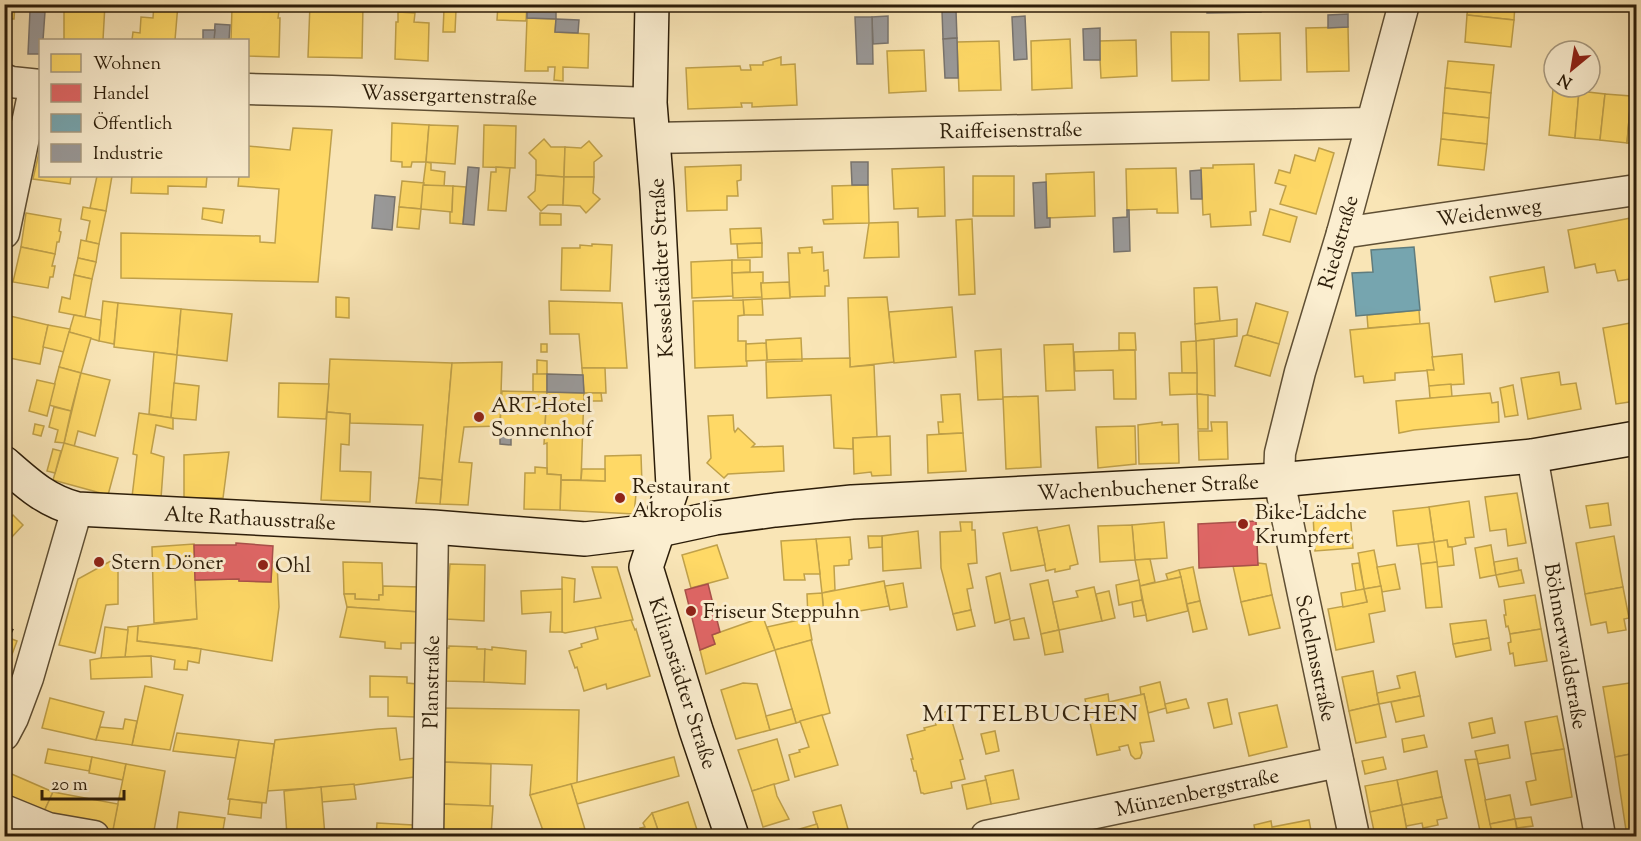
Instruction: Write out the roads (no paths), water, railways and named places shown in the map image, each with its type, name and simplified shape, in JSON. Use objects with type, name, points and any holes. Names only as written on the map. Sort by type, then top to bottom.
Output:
[{"type":"main road","name":"Kesselstädter Straße","points":[[652,4],[650,103],[673,486],[658,530]]},
{"type":"main road","name":"Wachenbuchener Straße","points":[[658,530],[725,517],[852,502],[1279,480],[1532,456],[1636,438]]},
{"type":"main road","name":"Alte Rathausstraße","points":[[4,463],[47,498],[77,509],[433,527],[585,539],[658,530]]},
{"type":"main road","name":"Kilianstädter Straße","points":[[658,530],[646,567],[696,730],[732,837]]},
{"type":"street","name":"Riedstraße","points":[[1279,480],[1280,453],[1300,372],[1342,233],[1404,4]]},
{"type":"street","points":[[4,79],[38,85],[4,233]]},
{"type":"street","name":"Wassergartenstraße","points":[[249,89],[332,90],[650,103]]},
{"type":"street","name":"Raiffeisenstraße","points":[[652,138],[1371,123]]},
{"type":"street","name":"Weidenweg","points":[[1342,233],[1636,190]]},
{"type":"street","name":"Böhmerwaldstraße","points":[[1532,456],[1600,837]]},
{"type":"street","name":"Schelmsstraße","points":[[1279,480],[1354,837]]},
{"type":"street","points":[[4,735],[28,678],[77,509]]},
{"type":"street","name":"Planstraße","points":[[428,837],[433,527]]},
{"type":"street","name":"Münzenbergstraße","points":[[986,837],[1338,762]]},
{"type":"street","points":[[4,810],[48,828],[94,837]]},
{"type":"place","name":"ART-Hotel Sonnenhof","points":[[479,417]]},
{"type":"place","name":"Restaurant Akropolis","points":[[620,498]]},
{"type":"place","name":"Bike-Lädche Krumpfert","points":[[1243,524]]},
{"type":"place","name":"Stern Döner","points":[[99,562]]},
{"type":"place","name":"Ohl","points":[[263,565]]},
{"type":"place","name":"Friseur Steppuhn","points":[[691,611]]},
{"type":"district","name":"MITTELBUCHEN","points":[[1031,713]]}]
